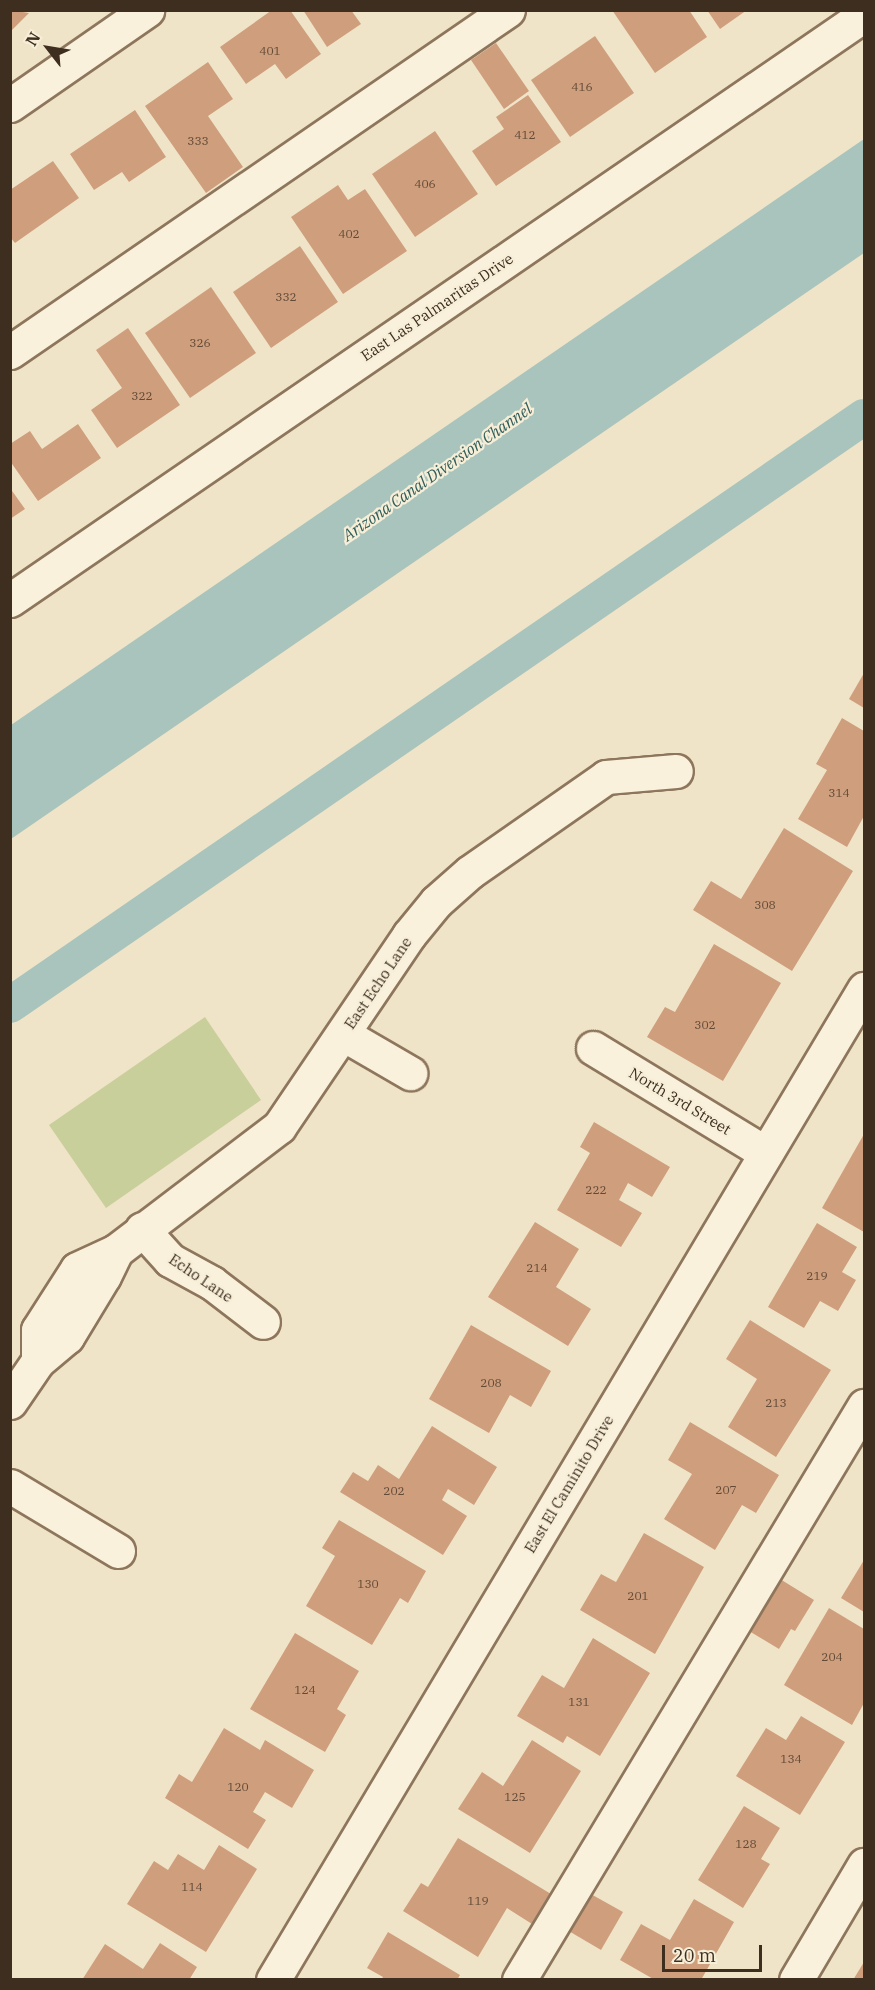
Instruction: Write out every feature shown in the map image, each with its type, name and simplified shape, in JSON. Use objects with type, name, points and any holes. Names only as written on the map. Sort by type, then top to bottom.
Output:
[{"type":"street","points":[[10,352],[508,10]]},
{"type":"street","points":[[10,105],[134,14]]},
{"type":"street","name":"East Las Palmaritas Drive","points":[[10,600],[864,15]]},
{"type":"street","name":"East Echo Lane","points":[[10,1402],[38,1361],[67,1337],[104,1276],[116,1251],[142,1229],[246,1155],[279,1127],[409,935],[436,902],[470,872],[606,777],[676,771]]},
{"type":"street","name":"East El Caminito Drive","points":[[273,1980],[864,989]]},
{"type":"street","points":[[343,1034],[410,1073]]},
{"type":"street","name":"North 3rd Street","points":[[593,1048],[766,1153]]},
{"type":"street","name":"Echo Lane","points":[[142,1229],[170,1260],[212,1282],[263,1322]]},
{"type":"street","points":[[10,1344],[38,1361]]},
{"type":"street","points":[[519,1980],[864,1406]]},
{"type":"street","points":[[10,1486],[118,1551]]},
{"type":"street","points":[[796,1980],[864,1865]]},
{"type":"green space","points":[[205,1017],[261,1100],[106,1208],[49,1125]]},
{"type":"water","name":"Arizona Canal Diversion Channel","points":[[864,139],[864,253],[11,839],[11,725]]},
{"type":"building","points":[[10,10],[29,13],[10,32]]},
{"type":"building","points":[[272,10],[290,10],[321,54],[286,79],[275,64],[246,84],[220,47]]},
{"type":"building","points":[[303,10],[351,10],[361,24],[327,47]]},
{"type":"building","points":[[612,10],[689,10],[707,37],[655,73]]},
{"type":"building","points":[[707,10],[747,10],[720,29]]},
{"type":"building","points":[[595,36],[634,93],[570,137],[531,80]]},
{"type":"building","points":[[496,43],[529,91],[504,109],[471,60]]},
{"type":"building","points":[[208,62],[233,99],[208,116],[243,167],[206,193],[145,106]]},
{"type":"building","points":[[528,95],[561,142],[496,186],[472,151],[504,129],[496,117]]},
{"type":"building","points":[[135,110],[166,157],[129,182],[122,172],[94,190],[70,154]]},
{"type":"building","points":[[435,131],[478,194],[415,237],[372,174]]},
{"type":"building","points":[[53,161],[79,198],[15,243],[10,237],[10,190]]},
{"type":"building","points":[[338,185],[348,200],[365,189],[407,251],[343,294],[291,217]]},
{"type":"building","points":[[300,246],[338,302],[271,348],[233,292]]},
{"type":"building","points":[[211,287],[256,353],[190,398],[145,333]]},
{"type":"building","points":[[128,328],[180,405],[117,448],[91,410],[122,388],[96,350]]},
{"type":"building","points":[[78,424],[101,458],[38,501],[10,461],[10,444],[30,431],[42,449]]},
{"type":"building","points":[[10,488],[25,509],[10,519]]},
{"type":"building","points":[[864,673],[864,708],[849,699]]},
{"type":"building","points":[[842,718],[864,731],[864,816],[847,847],[798,819],[827,770],[816,764]]},
{"type":"building","points":[[784,828],[853,871],[792,971],[693,910],[711,881],[741,899]]},
{"type":"building","points":[[714,944],[781,983],[723,1081],[647,1037],[665,1007],[675,1012]]},
{"type":"building","points":[[594,1122],[670,1167],[652,1197],[628,1183],[619,1200],[642,1213],[621,1247],[557,1210],[590,1153],[580,1147]]},
{"type":"building","points":[[864,1134],[864,1232],[822,1208]]},
{"type":"building","points":[[535,1222],[579,1249],[556,1287],[591,1309],[568,1346],[488,1297]]},
{"type":"building","points":[[817,1223],[857,1247],[842,1272],[856,1280],[838,1311],[820,1301],[804,1328],[768,1307]]},
{"type":"building","points":[[750,1320],[831,1370],[776,1457],[728,1427],[757,1379],[726,1359]]},
{"type":"building","points":[[471,1325],[551,1371],[531,1407],[510,1395],[489,1433],[429,1399]]},
{"type":"building","points":[[690,1422],[779,1475],[756,1513],[742,1505],[715,1550],[664,1519],[692,1474],[668,1460]]},
{"type":"building","points":[[432,1426],[497,1467],[474,1505],[448,1489],[442,1500],[467,1516],[443,1555],[340,1492],[353,1472],[368,1481],[378,1465],[399,1479]]},
{"type":"building","points":[[339,1520],[426,1571],[408,1603],[400,1598],[372,1645],[306,1606],[335,1556],[322,1548]]},
{"type":"building","points":[[644,1533],[704,1567],[655,1654],[580,1610],[601,1574],[616,1582]]},
{"type":"building","points":[[864,1560],[864,1612],[841,1598]]},
{"type":"building","points":[[780,1579],[814,1600],[795,1631],[791,1629],[779,1649],[749,1631]]},
{"type":"building","points":[[829,1608],[864,1629],[864,1703],[852,1725],[784,1685]]},
{"type":"building","points":[[295,1633],[359,1671],[337,1709],[346,1715],[325,1752],[250,1709]]},
{"type":"building","points":[[593,1638],[650,1673],[600,1756],[567,1736],[563,1743],[517,1716],[542,1675],[564,1688]]},
{"type":"building","points":[[801,1716],[845,1742],[800,1815],[736,1776],[766,1728],[786,1740]]},
{"type":"building","points":[[224,1728],[260,1750],[265,1740],[314,1770],[292,1808],[265,1792],[253,1812],[266,1820],[248,1849],[165,1798],[179,1774],[192,1782]]},
{"type":"building","points":[[532,1740],[581,1771],[530,1853],[458,1809],[482,1772],[503,1786]]},
{"type":"building","points":[[744,1806],[780,1828],[761,1859],[770,1864],[743,1908],[698,1880]]},
{"type":"building","points":[[458,1838],[551,1894],[532,1924],[507,1908],[478,1957],[403,1911],[421,1883],[428,1887]]},
{"type":"building","points":[[219,1845],[257,1869],[206,1952],[127,1904],[154,1861],[168,1870],[178,1854],[204,1870]]},
{"type":"building","points":[[589,1893],[623,1912],[601,1950],[567,1930]]},
{"type":"building","points":[[694,1899],[734,1922],[701,1980],[655,1980],[620,1960],[641,1924],[670,1940]]},
{"type":"building","points":[[388,1932],[460,1975],[457,1980],[381,1980],[383,1977],[367,1968]]},
{"type":"building","points":[[160,1943],[197,1967],[189,1980],[82,1980],[105,1944],[143,1969]]},
{"type":"building","points":[[864,1962],[864,1980],[853,1980]]},
{"type":"waterway","points":[[10,1005],[864,417]]}]
